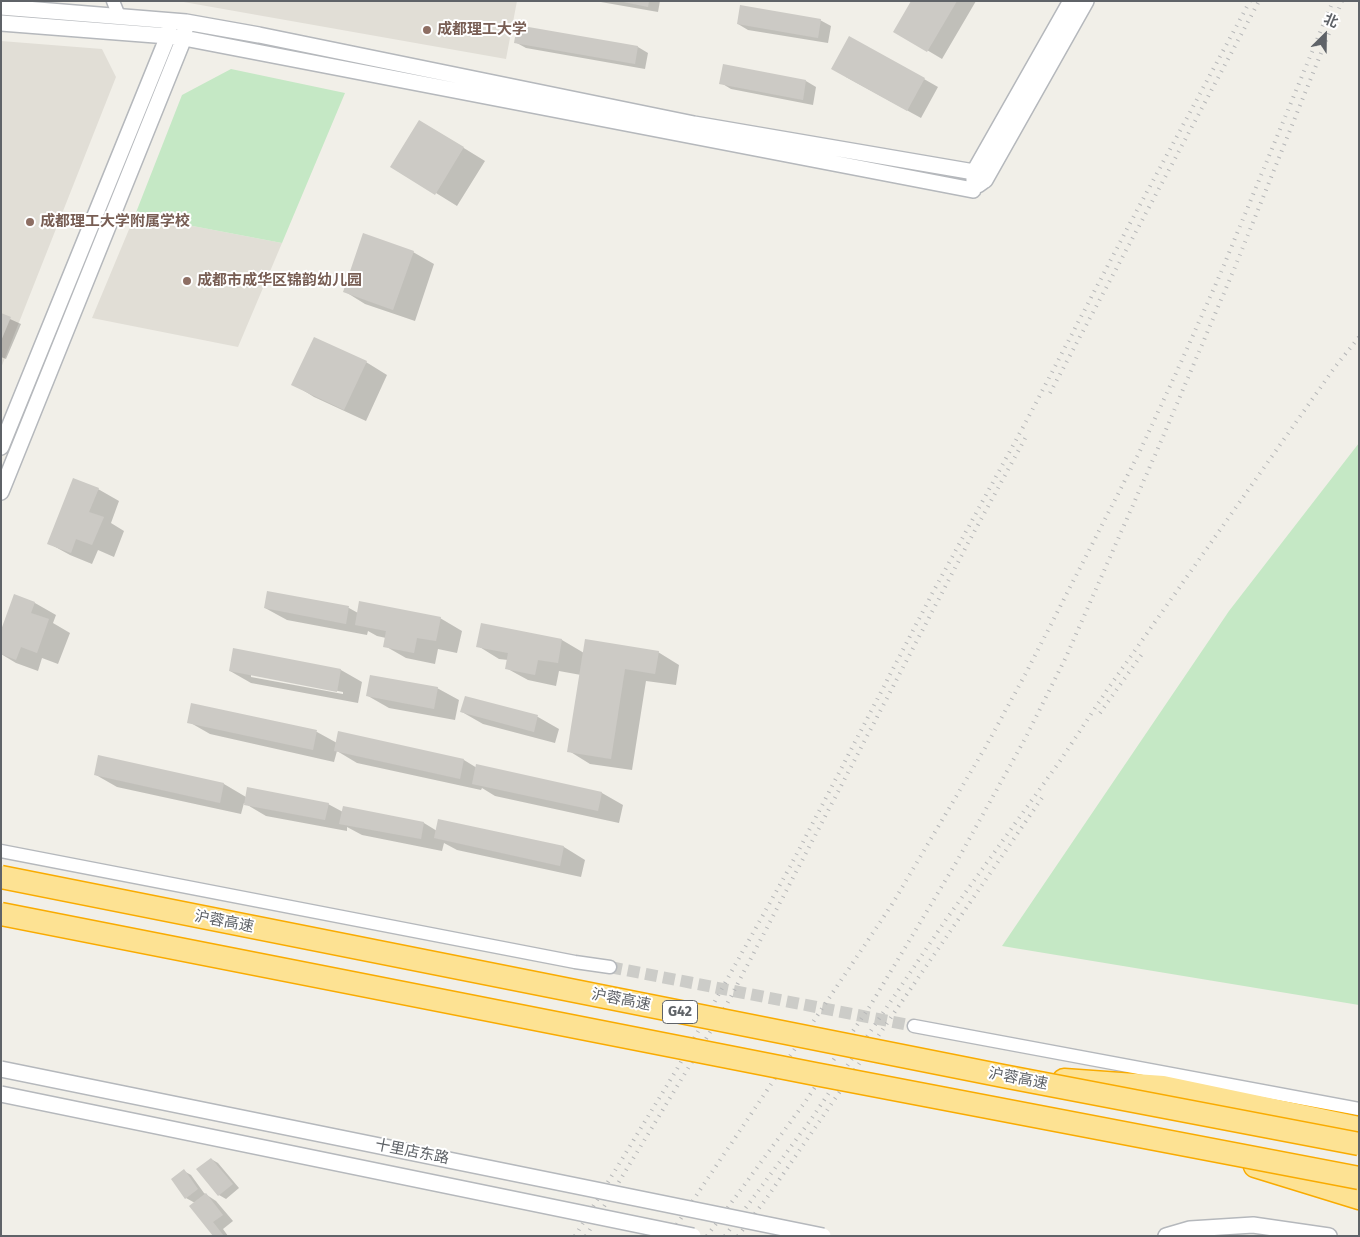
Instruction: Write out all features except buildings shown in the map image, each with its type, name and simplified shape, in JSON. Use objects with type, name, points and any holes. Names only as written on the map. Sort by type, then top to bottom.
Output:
[{"type":"highway","name":"沪蓉高速","points":[[1,878],[1003,1076],[1359,1144]]},
{"type":"highway","name":"G42","points":[[1,914],[814,1074],[1359,1178]]},
{"type":"highway","points":[[1003,1076],[1163,1087],[1359,1128]]},
{"type":"highway","points":[[1195,1147],[1359,1198]]},
{"type":"street","points":[[113,1],[118,16]]},
{"type":"street","points":[[977,180],[1071,1]]},
{"type":"street","points":[[977,180],[1086,1]]},
{"type":"street","points":[[1,7],[118,16],[169,28],[184,38],[977,180]]},
{"type":"street","points":[[1,23],[169,28],[186,22],[269,37],[977,180]]},
{"type":"street","points":[[1,492],[184,38],[186,22]]},
{"type":"street","points":[[1,447],[169,28]]},
{"type":"street","points":[[1,850],[610,967]]},
{"type":"street","points":[[914,1026],[1359,1109]]},
{"type":"street","name":"十里店东路","points":[[1,1069],[823,1236]]},
{"type":"street","name":"十里店东路","points":[[1,1094],[693,1236]]},
{"type":"street","points":[[1166,1236],[1190,1229],[1253,1225],[1329,1236]]},
{"type":"shaded area","name":"成都理工大学","points":[[178,1],[517,1],[506,59]]},
{"type":"shaded area","name":"成都理工大学附属学校","points":[[1,41],[102,49],[116,77],[1,368]]},
{"type":"shaded area","name":"成都市成华区锦韵幼儿园","points":[[135,215],[282,243],[238,347],[92,318]]},
{"type":"green space","points":[[231,69],[345,93],[282,243],[135,215],[182,95]]},
{"type":"green space","points":[[1359,443],[1359,1005],[1002,946],[1229,611]]},
{"type":"tunnel","points":[[610,967],[914,1026]]},
{"type":"railway","points":[[575,1236],[677,1069],[791,865],[933,592],[1250,1]]},
{"type":"railway","points":[[1050,393],[1259,1]]},
{"type":"railway","points":[[669,1236],[891,906],[985,748],[1026,673],[1139,453],[1177,371],[1219,277],[1333,1]]},
{"type":"railway","points":[[707,1236],[805,1102],[870,1006],[957,861],[1026,737],[1066,657],[1159,446],[1235,267],[1342,1]]},
{"type":"railway","points":[[725,1236],[812,1118],[945,921],[1060,761],[1107,690],[1335,367],[1359,337]]},
{"type":"railway","points":[[586,1236],[726,1006],[967,545],[1028,433]]},
{"type":"railway","points":[[1100,713],[1142,654]]},
{"type":"railway","points":[[738,1236],[766,1199],[1044,795]]},
{"type":"place","name":"成都理工大学","points":[[427,30]]},
{"type":"place","name":"成都理工大学附属学校","points":[[30,222]]},
{"type":"place","name":"成都市成华区锦韵幼儿园","points":[[187,281]]}]
